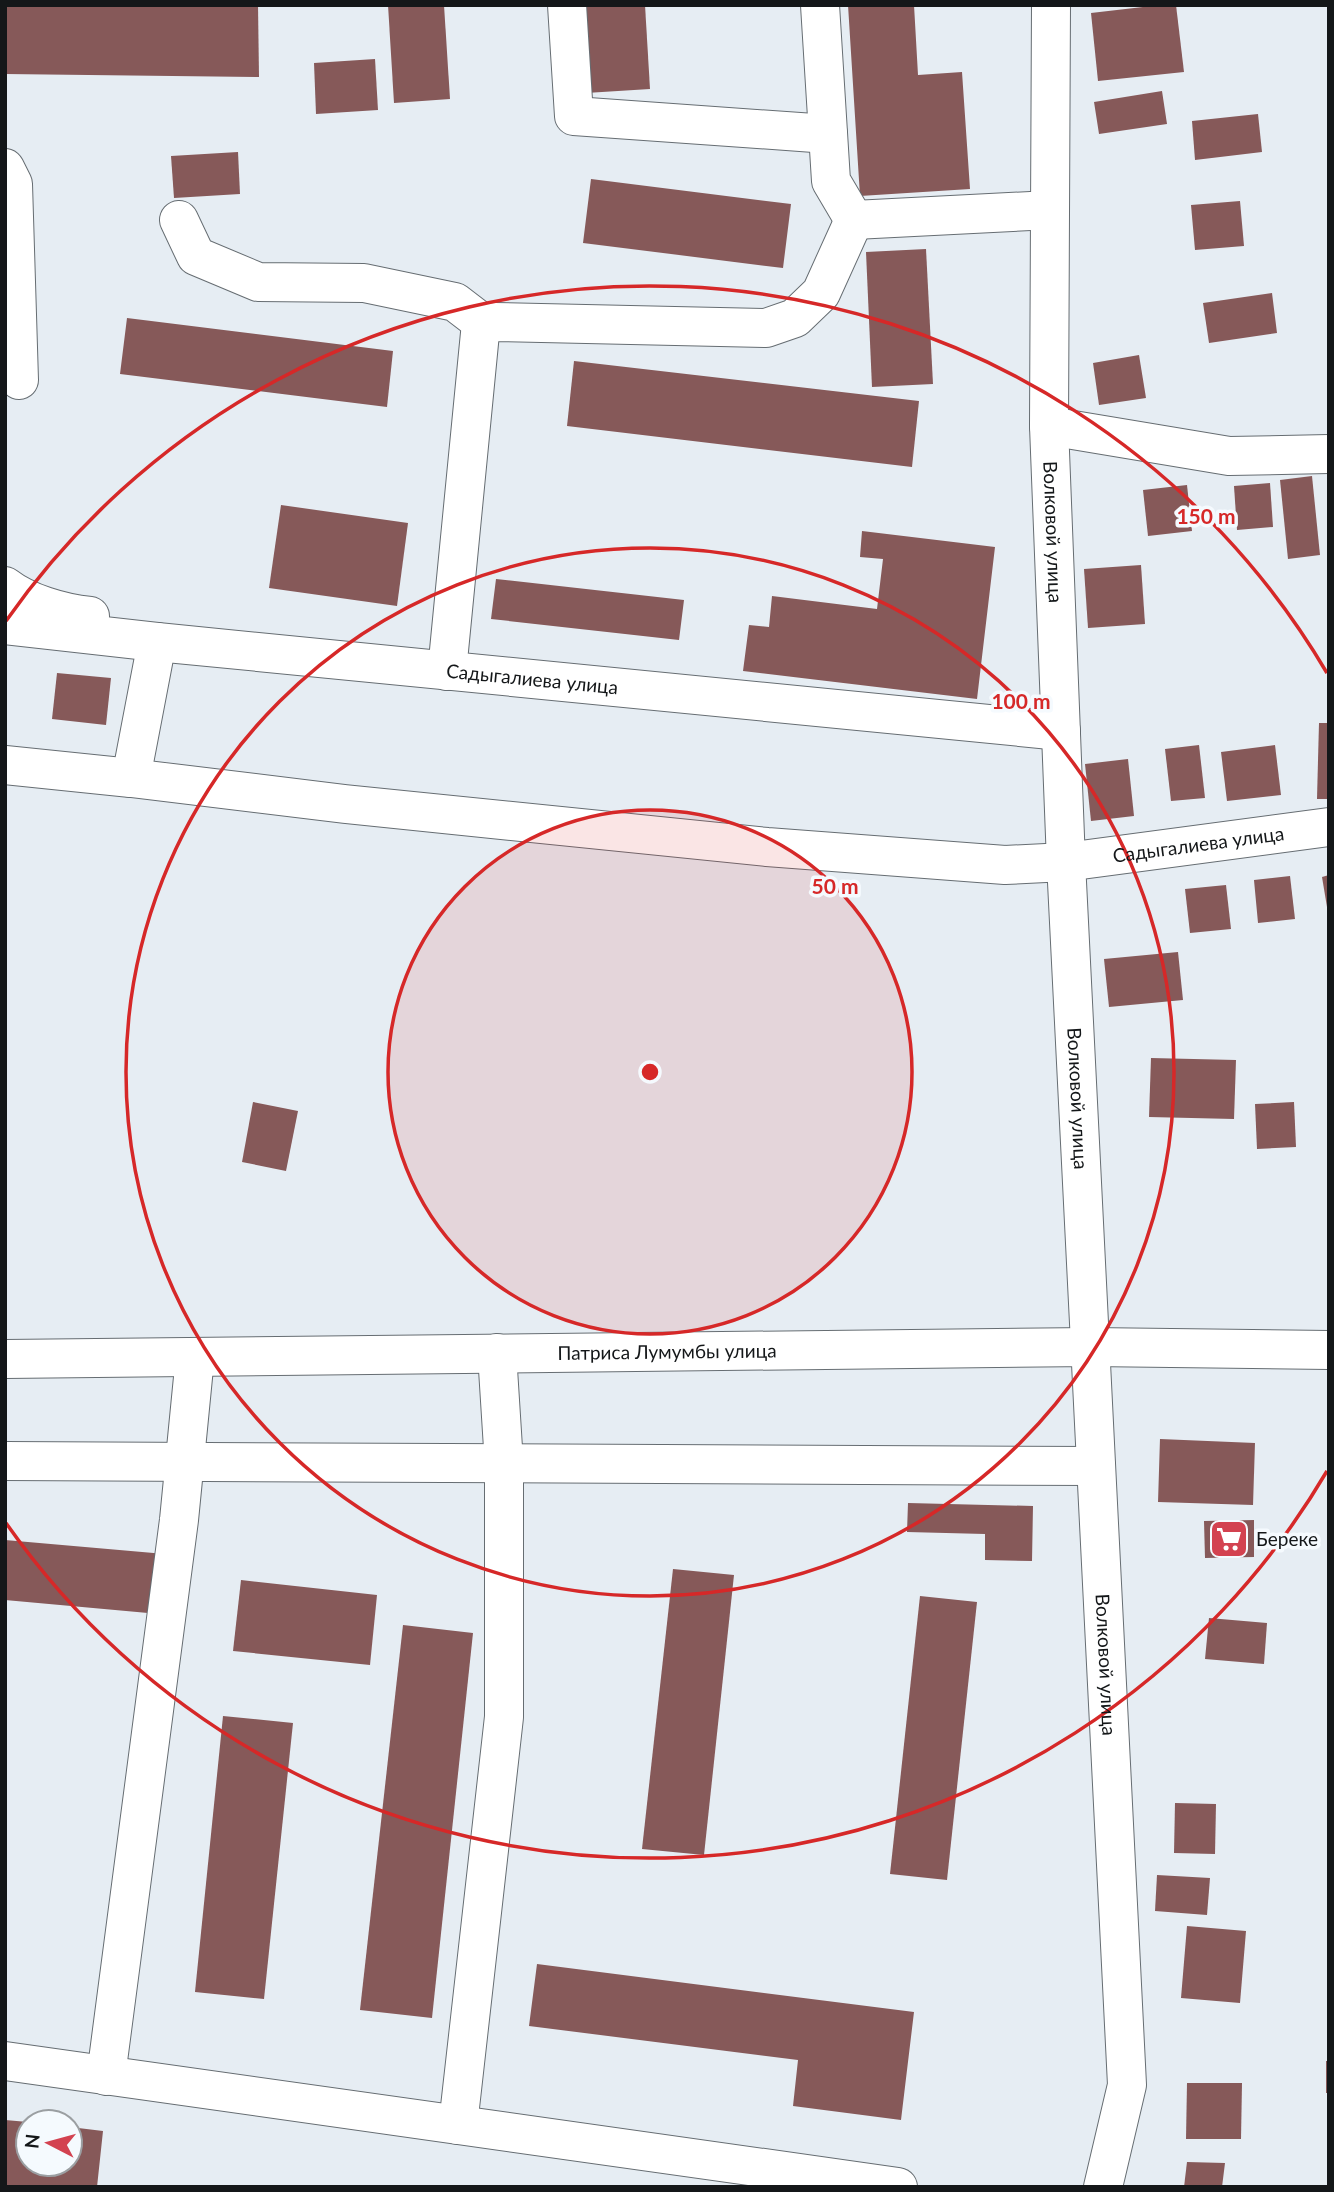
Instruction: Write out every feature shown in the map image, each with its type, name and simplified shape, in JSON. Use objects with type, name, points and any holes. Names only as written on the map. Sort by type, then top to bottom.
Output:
[{"type":"street","points":[[567,5],[574,116],[828,134]]},
{"type":"street","points":[[820,5],[831,181],[854,220]]},
{"type":"street","name":"Волковой улица","points":[[1051,5],[1049,426],[1066,862],[1127,2085],[1103,2187]]},
{"type":"street","points":[[5,168],[13,184],[19,380]]},
{"type":"street","points":[[854,220],[1050,210]]},
{"type":"street","points":[[179,220],[196,256],[258,282],[364,283],[455,302],[485,325]]},
{"type":"street","points":[[447,671],[480,332],[485,325],[494,322],[766,328],[794,318],[821,293],[854,220]]},
{"type":"street","points":[[1049,426],[1229,456],[1329,454]]},
{"type":"street","points":[[5,586],[70,613],[130,620],[157,642],[131,778]]},
{"type":"street","name":"Садыгалиева улица","points":[[5,625],[1061,731]]},
{"type":"street","name":"Садыгалиева улица","points":[[5,765],[345,804],[767,847],[1005,865],[1066,862],[1329,827]]},
{"type":"street","name":"Патриса Лумумбы улица","points":[[5,1359],[1091,1347],[1329,1350]]},
{"type":"street","points":[[458,2125],[503,1717],[504,1464],[497,1353]]},
{"type":"street","points":[[106,2076],[179,1520],[195,1357]]},
{"type":"street","points":[[5,1461],[1096,1466]]},
{"type":"street","points":[[5,2061],[898,2187]]},
{"type":"building","points":[[5,5],[258,5],[259,77],[5,74]]},
{"type":"building","points":[[388,5],[444,5],[450,99],[394,103]]},
{"type":"building","points":[[580,5],[645,5],[650,89],[586,93]]},
{"type":"building","points":[[848,5],[914,5],[918,75],[962,72],[970,189],[860,196]]},
{"type":"building","points":[[1176,5],[1184,72],[1098,81],[1091,13]]},
{"type":"building","points":[[375,59],[378,110],[316,114],[314,63]]},
{"type":"building","points":[[1162,91],[1167,124],[1099,134],[1094,102]]},
{"type":"building","points":[[1258,114],[1262,152],[1195,160],[1192,121]]},
{"type":"building","points":[[238,152],[240,194],[174,198],[171,156]]},
{"type":"building","points":[[591,179],[791,204],[783,268],[583,243]]},
{"type":"building","points":[[1240,201],[1244,246],[1195,250],[1191,205]]},
{"type":"building","points":[[926,249],[933,384],[872,387],[866,252]]},
{"type":"building","points":[[1272,293],[1277,333],[1209,343],[1203,303]]},
{"type":"building","points":[[127,318],[393,351],[387,407],[120,374]]},
{"type":"building","points":[[1139,355],[1146,398],[1099,405],[1093,363]]},
{"type":"building","points":[[574,361],[919,401],[912,467],[567,426]]},
{"type":"building","points":[[1312,476],[1320,555],[1288,559],[1280,480]]},
{"type":"building","points":[[1270,483],[1273,527],[1237,530],[1234,486]]},
{"type":"building","points":[[1187,485],[1192,531],[1148,536],[1143,490]]},
{"type":"building","points":[[281,505],[408,523],[397,606],[269,588]]},
{"type":"building","points":[[862,531],[995,547],[977,699],[743,671],[749,625],[769,627],[772,596],[877,609],[883,559],[860,557]]},
{"type":"building","points":[[1141,565],[1145,624],[1088,628],[1084,569]]},
{"type":"building","points":[[496,579],[684,600],[679,640],[491,619]]},
{"type":"building","points":[[57,673],[111,678],[106,725],[52,719]]},
{"type":"building","points":[[1319,723],[1329,723],[1329,799],[1317,799]]},
{"type":"building","points":[[1199,745],[1205,798],[1171,801],[1165,749]]},
{"type":"building","points":[[1275,745],[1281,795],[1227,801],[1221,752]]},
{"type":"building","points":[[1128,759],[1134,816],[1091,821],[1085,764]]},
{"type":"building","points":[[1329,875],[1329,907],[1327,907],[1322,877]]},
{"type":"building","points":[[1290,876],[1295,919],[1258,923],[1254,880]]},
{"type":"building","points":[[1226,885],[1231,929],[1190,933],[1185,889]]},
{"type":"building","points":[[1178,952],[1183,1000],[1109,1007],[1104,959]]},
{"type":"building","points":[[1151,1058],[1236,1060],[1234,1119],[1149,1117]]},
{"type":"building","points":[[253,1102],[298,1111],[286,1171],[242,1162]]},
{"type":"building","points":[[1294,1102],[1296,1147],[1257,1149],[1255,1104]]},
{"type":"building","points":[[1160,1439],[1255,1443],[1253,1505],[1158,1502]]},
{"type":"building","points":[[908,1503],[1033,1506],[1032,1561],[985,1560],[985,1534],[907,1532]]},
{"type":"building","points":[[1254,1520],[1254,1557],[1205,1558],[1204,1521]]},
{"type":"building","points":[[5,1540],[165,1554],[159,1614],[5,1600]]},
{"type":"building","points":[[673,1569],[734,1575],[704,1855],[642,1849]]},
{"type":"building","points":[[241,1580],[377,1595],[370,1665],[233,1651]]},
{"type":"building","points":[[920,1596],[977,1602],[947,1880],[890,1874]]},
{"type":"building","points":[[1209,1618],[1267,1623],[1264,1664],[1205,1659]]},
{"type":"building","points":[[403,1625],[473,1633],[432,2018],[360,2010]]},
{"type":"building","points":[[223,1716],[293,1723],[264,1999],[195,1992]]},
{"type":"building","points":[[1175,1803],[1216,1804],[1215,1854],[1174,1853]]},
{"type":"building","points":[[1157,1875],[1210,1878],[1207,1915],[1155,1911]]},
{"type":"building","points":[[1187,1926],[1246,1931],[1240,2003],[1181,1998]]},
{"type":"building","points":[[537,1964],[914,2012],[901,2120],[793,2106],[798,2060],[529,2026]]},
{"type":"building","points":[[1326,2061],[1329,2061],[1329,2093],[1326,2093]]},
{"type":"building","points":[[1187,2083],[1242,2083],[1241,2139],[1186,2139]]},
{"type":"building","points":[[5,2120],[14,2121],[14,2178],[84,2178],[84,2129],[103,2131],[97,2187],[5,2186]]},
{"type":"building","points":[[1187,2162],[1225,2163],[1222,2187],[1184,2187]]},
{"type":"place","name":"Береке","points":[[1229,1539]]}]
